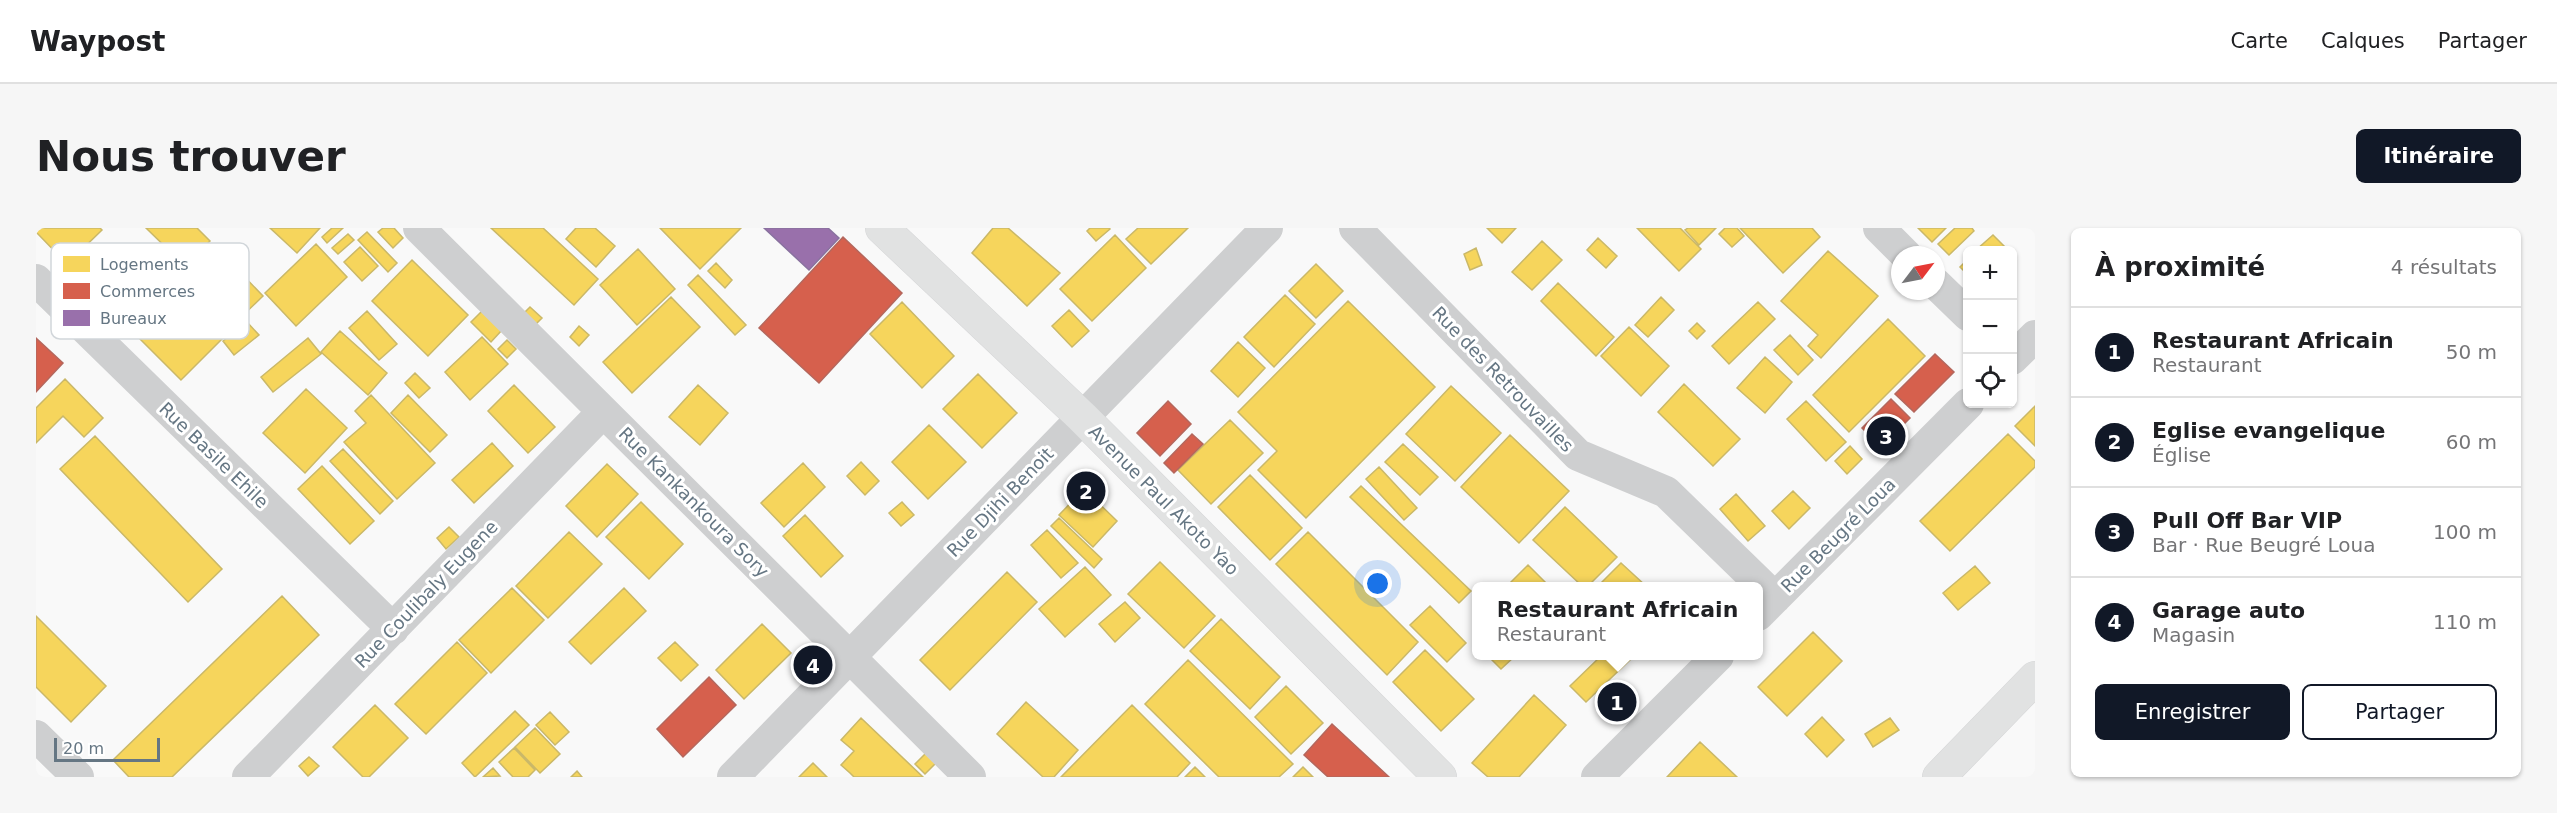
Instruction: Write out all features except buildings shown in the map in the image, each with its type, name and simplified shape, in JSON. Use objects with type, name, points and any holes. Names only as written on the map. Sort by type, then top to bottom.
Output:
[{"type":"street","name":"Rue Kankankoura Sory","points":[[419,228],[970,777]]},
{"type":"street","name":"Avenue Paul Akoto Yao","points":[[882,228],[1082,417],[1440,777]]},
{"type":"street","name":"Rue Djihi Benoit","points":[[733,777],[1267,228]]},
{"type":"street","name":"Rue des Retrouvailles","points":[[1355,228],[1578,455],[1666,492],[1745,582]]},
{"type":"street","points":[[1879,228],[1897,246]]},
{"type":"street","name":"Rue Basile Ehile","points":[[36,280],[51,295]]},
{"type":"street","points":[[1945,293],[1963,310]]},
{"type":"street","points":[[2017,355],[2035,336]]},
{"type":"street","name":"Rue Basile Ehile","points":[[96,339],[393,629]]},
{"type":"street","name":"Rue Beugré Loua","points":[[1767,607],[1964,408]]},
{"type":"street","name":"Rue Coulibaly Eugene","points":[[248,777],[603,412]]},
{"type":"street","points":[[1597,777],[1714,660]]},
{"type":"street","points":[[1939,777],[2035,678]]},
{"type":"street","points":[[36,736],[78,777]]},
{"type":"place","name":"Pull Off Bar VIP","points":[[1886,436]]},
{"type":"place","name":"Eglise evangelique","points":[[1086,491]]},
{"type":"place","name":"Garage auto","points":[[813,665]]},
{"type":"place","name":"Restaurant Africain","points":[[1617,702]]}]
